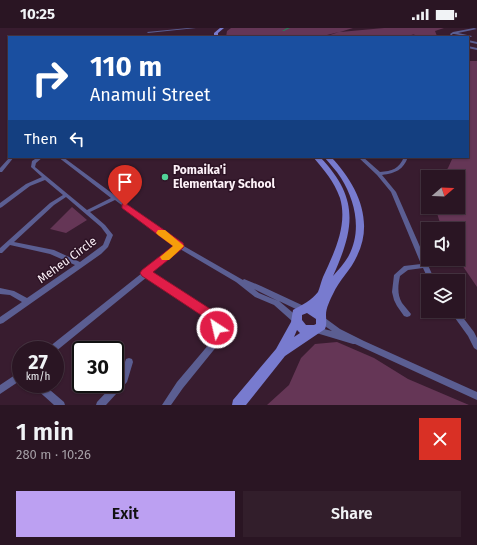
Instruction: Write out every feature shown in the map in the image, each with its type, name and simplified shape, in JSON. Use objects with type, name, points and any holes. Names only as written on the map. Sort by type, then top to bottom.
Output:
[{"type":"main road","points":[[216,36],[217,32],[222,28]]},
{"type":"main road","points":[[221,36],[221,32],[227,28]]},
{"type":"main road","points":[[238,405],[281,352],[297,312],[305,309],[322,293],[325,280],[343,244],[347,220],[346,206],[331,172],[317,158]]},
{"type":"main road","points":[[281,352],[321,326],[321,318],[329,292],[356,251],[360,225],[359,210],[350,184],[328,158]]},
{"type":"main road","points":[[305,309],[314,310],[321,318]]},
{"type":"main road","points":[[295,320],[301,328],[314,330]]},
{"type":"street","points":[[146,28],[150,35]]},
{"type":"street","points":[[148,32],[195,28]]},
{"type":"street","points":[[453,33],[477,29]]},
{"type":"street","points":[[453,33],[471,36]]},
{"type":"street","points":[[452,36],[450,35],[453,33]]},
{"type":"street","points":[[0,171],[11,158]]},
{"type":"street","name":"Meheu Circle","points":[[0,321],[99,252],[109,240],[110,235],[107,230],[33,167],[34,162],[40,158]]},
{"type":"street","points":[[61,158],[180,246],[238,280],[257,295],[282,307],[295,320]]},
{"type":"street","points":[[361,158],[379,174],[393,192],[421,259]]},
{"type":"street","points":[[379,174],[398,170],[403,165],[406,158]]},
{"type":"street","points":[[0,206],[23,188],[45,178]]},
{"type":"street","points":[[0,251],[52,204],[66,196]]},
{"type":"street","points":[[86,212],[115,198]]},
{"type":"street","points":[[9,243],[52,252],[80,265]]},
{"type":"street","points":[[63,341],[180,246]]},
{"type":"street","points":[[408,314],[396,301],[395,294],[397,275],[406,268],[424,266],[428,274]]},
{"type":"street","points":[[146,273],[208,313],[215,320],[217,328],[214,344],[180,385],[166,405]]},
{"type":"street","points":[[238,280],[261,288],[281,300],[305,309]]},
{"type":"street","points":[[0,291],[12,294],[28,302]]},
{"type":"street","points":[[321,318],[337,331],[477,396]]},
{"type":"street","points":[[459,318],[471,334],[477,346]]},
{"type":"street","points":[[314,330],[361,343]]},
{"type":"street","points":[[100,405],[124,379],[129,362]]},
{"type":"street","points":[[0,390],[12,381]]},
{"type":"street","points":[[47,393],[61,405]]},
{"type":"shaded area","points":[[231,28],[353,28],[340,32],[384,28],[444,28],[435,31],[437,36],[412,36],[415,34],[408,36],[327,36],[339,32],[323,36],[226,36],[227,31]]},
{"type":"shaded area","points":[[469,61],[477,61],[477,287],[463,266],[465,266],[465,222],[440,222],[437,214],[465,214],[465,170],[446,170],[453,158],[469,158]]},
{"type":"shaded area","points":[[72,207],[87,220],[66,233],[50,229]]},
{"type":"shaded area","points":[[337,342],[374,358],[408,379],[469,405],[267,405],[289,385],[301,358],[315,344]]},
{"type":"waterway","points":[[283,31],[289,28]]},
{"type":"slow traffic","points":[[161,233],[180,246],[166,257]]},
{"type":"place","name":"Pomaika'i Elementary School","points":[[165,177]]},
{"type":"route","points":[[125,206],[180,246],[146,273],[211,315],[215,320],[217,328]]}]
